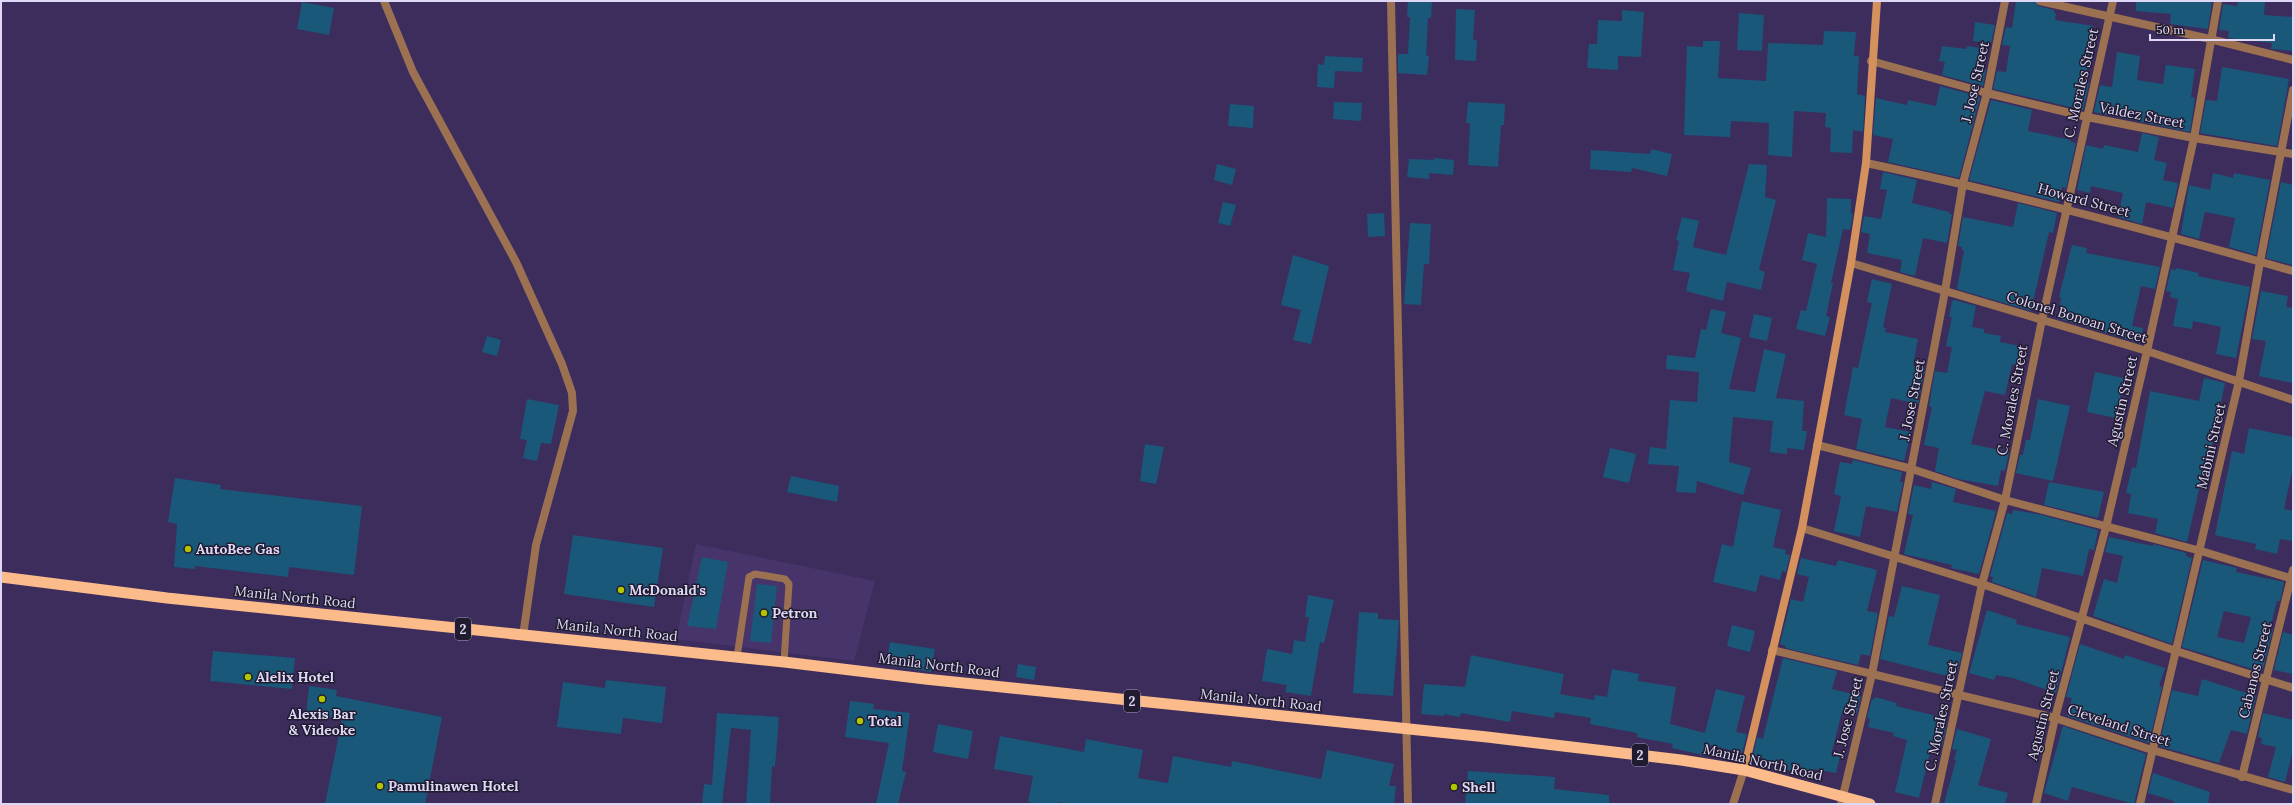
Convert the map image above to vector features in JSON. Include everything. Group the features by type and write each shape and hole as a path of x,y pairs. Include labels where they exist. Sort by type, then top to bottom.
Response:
{"highway":[{"name":"Manila North Road","path":"1,578 174,599 784,662 925,679 1406,729 1681,760 1744,770 1842,800 1870,804"}],"main road":[{"path":"1744,770 1802,528 1851,263 1866,163 1871,61 1877,1"}],"street":[{"path":"384,1 413,72 516,262 562,364 572,393 573,411 536,545 523,636"},
{"path":"1391,1 1408,804"},
{"name":"J. Jose Street","path":"1842,800 1872,674 1912,470 1963,183 1987,93 2005,1"},
{"path":"2040,1 2210,39 2293,60"},
{"name":"C. Morales Street","path":"1935,804 1982,584 2005,500 2066,209 2113,1"},
{"name":"Agustin Street","path":"2036,804 2055,718 2106,527 2147,351 2194,138 2210,39 2218,1"},
{"name":"Valdez Street","path":"1871,61 1987,93 2087,117 2194,138 2293,154"},
{"name":"Mabini Street","path":"2140,804 2201,551 2239,381 2293,90"},
{"name":"Howard Street","path":"1866,163 1963,183 2066,209 2293,271"},
{"name":"Colonel Bonoan Street","path":"1851,263 2147,351 2293,400"},
{"path":"1817,445 1912,470 2005,500 2201,551 2292,579"},
{"path":"1802,528 1982,584 2176,651 2293,688"},
{"name":"Cabanos Street","path":"2242,777 2293,570"},
{"name":"Cleveland Street","path":"1772,650 2055,718 2152,750 2242,777 2293,790"},
{"path":"1733,804 1744,770"}],"lane":[{"path":"737,657 749,577 755,574 785,579 789,584 784,662"}],"shaded area":[{"path":"696,544 875,581 854,661 676,639"}],"building":[{"path":"1408,1 1432,1 1431,18 1428,18 1426,55 1429,56 1427,75 1398,73 1398,54 1408,54 1410,17 1407,17"},
{"path":"2016,1 2035,1 2038,6 2054,10 2054,13 2056,13 2055,20 2094,26 2085,83 2089,83 2083,110 1993,89 1997,71 2006,72 2010,46 2002,45 2006,27 2012,28"},
{"path":"2136,1 2212,1 2208,29 2170,24 2171,14 2136,11"},
{"path":"2238,1 2265,1 2264,15 2293,17 2293,51 2271,49 2272,43 2228,38 2229,31 2219,30 2223,4 2237,6"},
{"path":"302,2 334,8 329,35 297,29"},
{"path":"1456,9 1475,10 1473,40 1477,40 1476,61 1455,60"},
{"path":"1622,10 1644,12 1641,57 1618,56 1618,70 1587,68 1589,44 1597,44 1598,20 1622,21"},
{"path":"1739,13 1764,15 1762,51 1737,50"},
{"path":"1975,22 1995,25 1991,43 1973,41"},
{"path":"1824,31 1856,32 1854,56 1859,56 1857,94 1865,96 1863,132 1853,130 1852,153 1830,152 1831,128 1825,127 1826,113 1794,111 1792,157 1768,155 1769,123 1731,121 1730,137 1684,135 1687,46 1703,47 1703,41 1720,41 1718,78 1766,81 1768,43 1823,45"},
{"path":"1942,46 1966,49 1967,46 1980,48 1977,68 1986,69 1983,86 1942,75 1945,62 1939,61"},
{"path":"2117,52 2140,56 2137,80 2163,84 2166,65 2195,69 2191,97 2195,98 2190,132 2094,112 2100,85 2112,87"},
{"path":"1325,56 1363,58 1362,72 1335,71 1334,88 1317,87 1318,64 1324,65"},
{"path":"2222,67 2289,79 2277,146 2200,133 2206,100 2217,101"},
{"path":"1940,86 1980,97 1959,178 1888,162 1893,139 1873,135 1876,98 1907,105 1908,100 1936,106"},
{"path":"1991,100 2032,110 2028,131 2071,140 2070,142 2076,143 2066,188 2062,187 2059,202 1969,180"},
{"path":"1334,102 1362,103 1361,121 1333,119"},
{"path":"1468,102 1505,104 1504,125 1501,125 1498,167 1468,165 1470,123 1466,123"},
{"path":"1230,104 1254,106 1253,128 1228,126"},
{"path":"2142,133 2159,137 2154,160 2167,163 2163,180 2178,183 2173,208 2146,202 2142,224 2118,217 2123,193 2091,186 2090,193 2077,190 2086,145 2103,149 2104,145 2138,152"},
{"path":"1651,149 1672,154 1667,176 1632,168 1631,172 1590,169 1591,150 1650,154"},
{"path":"1434,158 1454,160 1453,175 1429,173 1429,179 1407,177 1409,159 1434,160"},
{"path":"1217,164 1236,169 1232,185 1214,180"},
{"path":"1749,164 1767,165 1765,197 1776,200 1759,270 1765,272 1761,290 1727,282 1723,301 1686,291 1690,273 1673,270 1679,241 1676,240 1682,217 1699,221 1693,247 1726,255"},
{"path":"1883,172 1917,180 1912,203 1952,214 1947,243 1923,238 1915,276 1900,272 1902,260 1867,253 1870,234 1861,232 1864,216 1881,219 1887,190 1880,189"},
{"path":"2213,173 2233,178 2234,173 2270,180 2256,255 2229,247 2235,218 2205,212 2199,239 2181,234 2189,185 2210,190"},
{"path":"2281,182 2293,185 2293,265 2266,258"},
{"path":"1827,198 1851,199 1851,213 1853,214 1850,230 1843,229 1831,283 1833,283 1826,316 1830,317 1825,336 1796,329 1801,310 1806,311 1817,264 1802,260 1808,233 1826,237"},
{"path":"1223,202 1236,205 1230,226 1218,223"},
{"path":"2018,203 2057,213 2053,233 2049,232 2031,311 1957,289 1964,251 1962,250 1962,247 1958,246 1963,217 2013,227"},
{"path":"1384,213 1385,236 1368,237 1367,214"},
{"path":"1410,223 1431,224 1429,264 1424,264 1421,305 1404,304"},
{"path":"2072,245 2087,248 2086,253 2160,267 2155,289 2141,286 2132,326 2143,328 2140,343 2057,318 2061,298 2059,297"},
{"path":"1293,255 1329,266 1311,344 1293,340 1301,310 1281,305"},
{"path":"2176,268 2199,273 2198,276 2250,287 2236,358 2216,354 2221,327 2193,321 2192,329 2173,326 2178,299 2170,297 2171,292 2166,291 2171,269 2176,270"},
{"path":"1872,279 1892,284 1883,327 1886,328 1885,332 1918,339 1913,366 1925,368 1918,404 1891,398 1885,427 1911,432 1904,461 1856,449 1862,419 1844,415 1853,367 1858,368 1872,303 1867,302"},
{"path":"2261,291 2288,296 2286,307 2293,308 2293,383 2259,376 2266,341 2252,339"},
{"path":"1954,300 1976,306 1972,327 1984,329 1984,333 2001,336 2000,342 2020,346 2017,365 2012,364 2005,395 1985,391 1971,444 2009,452 2005,471 2001,470 1998,486 1958,479 1935,471 1939,448 1924,445 1932,407 1929,406 1935,371 1947,373 1952,347 1946,346 1952,317 1949,317 1952,301"},
{"path":"1711,309 1726,312 1721,333 1741,338 1729,389 1755,392 1764,349 1786,354 1776,398 1804,401 1802,431 1807,431 1804,450 1787,448 1787,454 1770,452 1773,421 1733,417 1729,462 1751,468 1743,495 1697,481 1696,493 1676,492 1679,466 1648,464 1650,447 1666,449 1670,400 1697,402 1699,372 1666,369 1667,355 1695,358 1701,329 1706,330"},
{"path":"1754,314 1772,318 1767,341 1749,337"},
{"path":"487,336 501,340 497,356 482,352"},
{"path":"2095,372 2124,378 2116,418 2087,412"},
{"path":"2204,378 2225,383 2210,455 2207,454 2187,542 2155,533 2158,519 2128,513 2131,494 2126,493 2132,467 2136,468 2150,391 2199,401"},
{"path":"527,399 559,405 551,444 541,443 537,461 523,458 527,440 520,439"},
{"path":"2038,399 2070,406 2053,481 2016,473 2020,455 2023,455 2026,440 2030,440"},
{"path":"2249,428 2293,437 2293,467 2284,509 2293,511 2293,541 2280,539 2277,554 2255,549 2256,544 2215,535 2232,451 2244,454"},
{"path":"1145,444 1164,447 1156,484 1140,481"},
{"path":"1610,448 1636,454 1629,483 1603,477"},
{"path":"1853,460 1902,472 1900,482 1903,482 1897,512 1866,506 1860,537 1834,531 1841,496 1834,494 1840,462 1852,464"},
{"path":"791,476 839,486 837,502 787,492"},
{"path":"175,478 221,485 220,489 362,506 354,575 289,567 288,577 195,566 195,569 174,567 177,524 168,522"},
{"path":"1932,482 1956,489 1953,502 1996,511 1979,574 1951,568 1952,565 1904,554 1913,515 1908,514 1914,485 1931,489"},
{"path":"2049,482 2104,492 2098,518 2044,505"},
{"path":"1742,501 1781,510 1773,547 1786,550 1785,554 1790,555 1786,572 1782,571 1780,580 1760,575 1756,592 1713,582 1722,544 1733,547"},
{"path":"2013,510 2042,515 2098,530 2094,550 2089,549 2083,576 2042,568 2036,597 1992,582 1993,577 1990,576 2007,513 2012,514"},
{"path":"573,535 663,548 654,607 564,594"},
{"path":"2109,537 2153,546 2153,544 2186,553 2186,556 2192,558 2172,644 2093,616 2104,579 2117,583 2123,556 2105,552"},
{"path":"702,557 728,562 716,629 687,626"},
{"path":"1801,558 1836,566 1838,560 1877,570 1867,611 1878,613 1870,656 1861,654 1858,665 1785,648 1786,646 1780,644 1791,599 1803,602 1809,577 1797,574"},
{"path":"2203,560 2237,568 2236,572 2284,582 2280,601 2277,601 2270,629 2273,630 2262,672 2182,647","holes":["2224,611 2251,617 2244,643 2217,637"]},
{"name":"Petron","path":"757,584 777,586 771,643 750,641"},
{"path":"1902,586 1940,595 1928,645 1962,653 1958,670 1953,668 1951,677 1880,659 1889,616 1894,617"},
{"path":"1308,595 1334,600 1324,643 1320,642 1311,696 1285,692 1287,685 1262,681 1267,649 1292,654 1294,640 1305,642 1309,617 1305,617"},
{"path":"1987,610 2017,620 2016,624 2070,637 2056,693 2013,678 1996,675 1994,680 1969,673"},
{"path":"1359,612 1378,613 1378,619 1399,620 1393,696 1353,693"},
{"path":"1732,625 1755,631 1750,652 1727,646"},
{"path":"2283,632 2293,635 2293,674 2274,670"},
{"path":"890,642 935,649 931,672 886,665"},
{"path":"2080,644 2124,659 2125,655 2165,668 2159,686 2162,687 2149,743 2067,716 2072,698 2066,697"},
{"path":"213,651 295,658 292,689 210,681"},
{"path":"1471,655 1564,674 1560,694 1594,700 1595,695 1607,697 1612,669 1639,674 1638,681 1676,687 1670,724 1705,733 1716,689 1745,696 1736,732 1747,734 1742,753 1710,745 1707,756 1672,748 1673,744 1637,737 1637,733 1590,724 1591,718 1555,712 1554,718 1512,711 1510,722 1461,713 1460,717 1444,714 1444,716 1421,714 1424,684 1465,687"},
{"path":"1783,658 1837,671 1832,689 1861,696 1856,715 1842,712 1831,755 1840,757 1836,773 1814,769 1813,772 1796,767 1795,772 1782,768 1783,765 1753,756 1757,737 1763,739"},
{"path":"1018,664 1036,667 1034,680 1016,677"},
{"path":"2202,679 2256,696 2247,734 2231,730 2219,763 2159,746 2172,690 2198,696"},
{"path":"606,680 666,687 662,723 623,718 621,734 557,727 563,682 605,688"},
{"path":"309,686 337,690 336,696 442,717 425,804 325,804 342,719 306,715"},
{"path":"1875,697 1897,703 1896,706 1945,718 1944,725 1946,726 1942,747 1932,744 1919,798 1895,792 1907,740 1893,736 1894,733 1868,727 1870,719 1867,718 1872,699 1874,700"},
{"path":"850,701 874,704 873,709 910,713 902,771 906,772 898,804 876,804 889,743 845,737"},
{"path":"717,713 779,717 775,767 772,766 770,804 746,804 751,730 731,728 722,804 702,804 704,784 712,785"},
{"path":"2263,713 2293,720 2293,750 2285,782 2268,777 2276,747 2261,744 2262,738 2258,737"},
{"path":"938,724 973,731 968,759 933,752"},
{"path":"2063,726 2146,754 2134,804 2072,787 2068,801 2044,793"},
{"path":"1957,729 1991,739 1978,785 2008,793 2005,804 1944,804 1956,760 1954,760 1957,750 1952,749"},
{"path":"1000,736 1084,752 1086,739 1143,750 1138,778 1168,783 1173,756 1231,767 1232,761 1321,779 1327,750 1394,764 1389,786 1396,786 1394,804 1069,804 1057,802 1057,804 1039,804 1028,802 1033,776 994,769"},
{"path":"1468,771 1555,777 1554,789 1609,795 1609,804 1465,804"},
{"path":"2153,773 2210,792 2208,804 2173,804 2174,801 2148,793"}],"place":[{"name":"AutoBee Gas","path":"188,549"},
{"name":"McDonald's","path":"621,590"},
{"name":"Petron","path":"764,613"},
{"name":"Alelix Hotel","path":"248,677"},
{"name":"Alexis Bar & Videoke","path":"322,699"},
{"name":"Total","path":"860,721"},
{"name":"Pamulinawen Hotel","path":"380,786"},
{"name":"Shell","path":"1454,787"}]}
